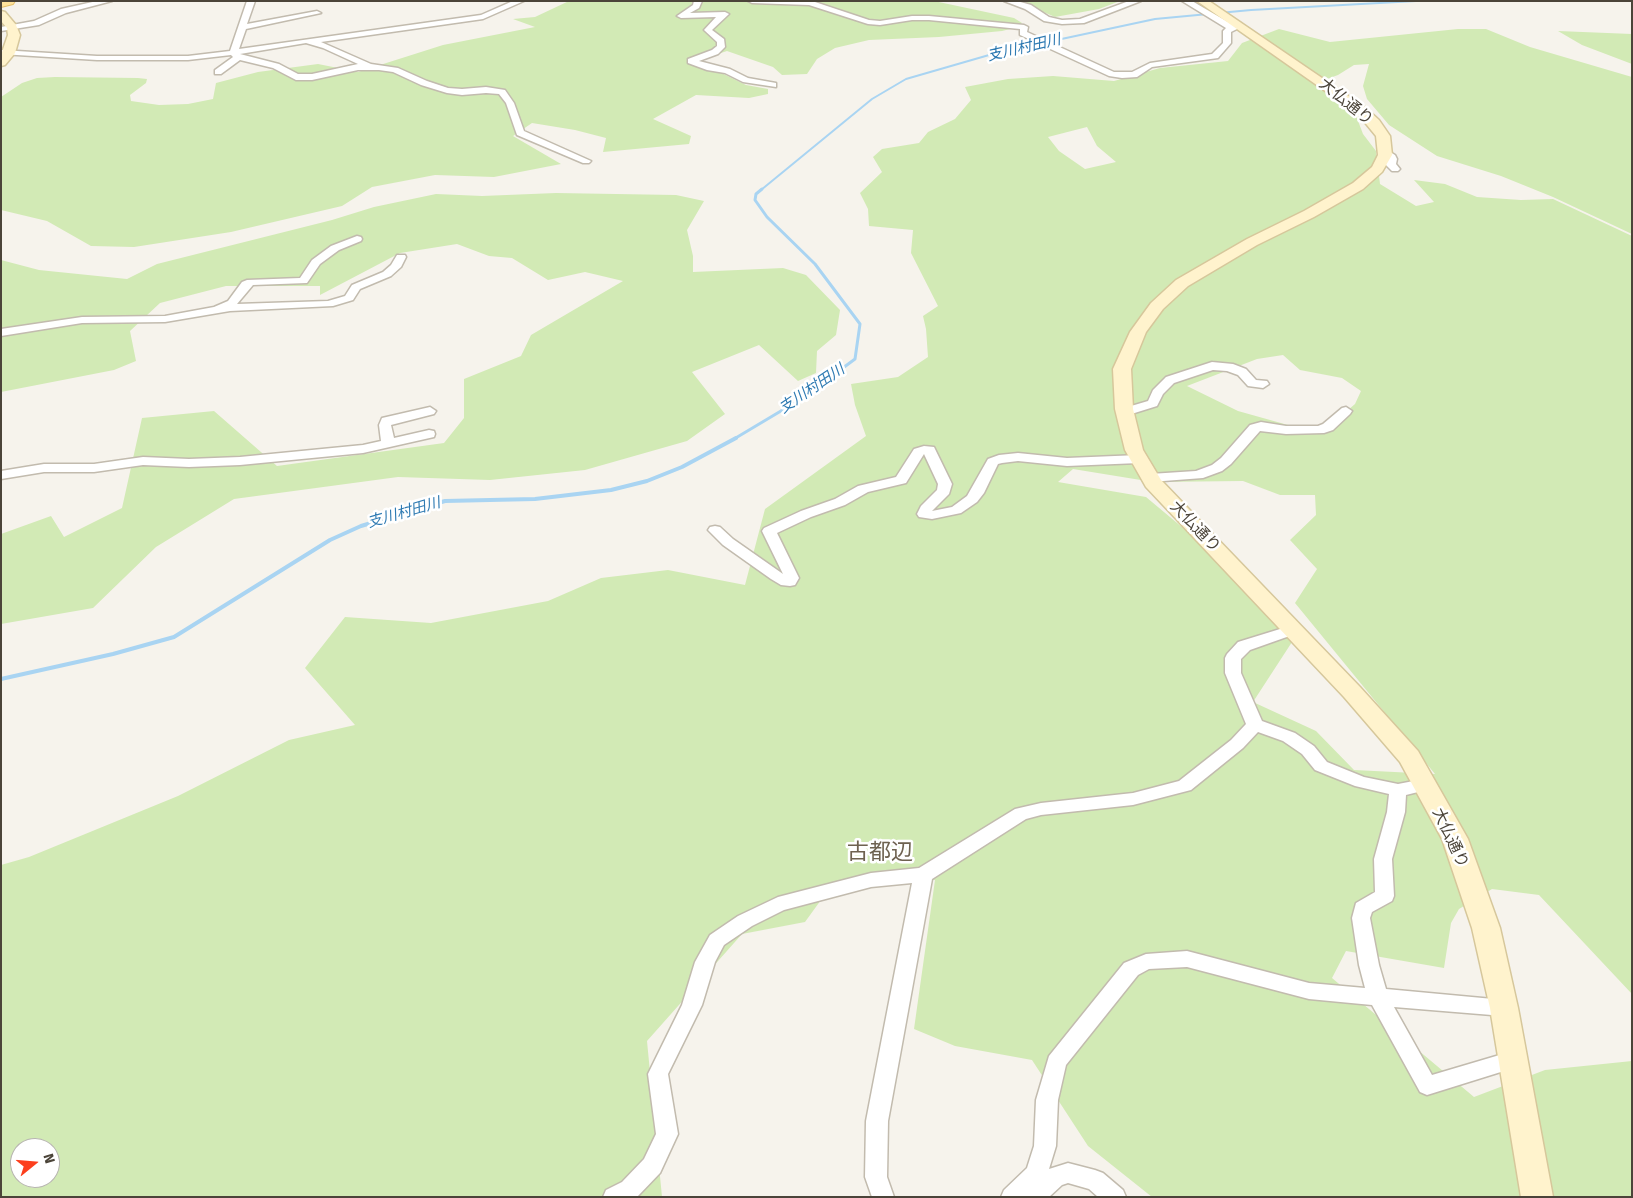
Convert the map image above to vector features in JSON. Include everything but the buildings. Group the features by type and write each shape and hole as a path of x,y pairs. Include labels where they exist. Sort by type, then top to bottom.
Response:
{"main road":[{"path":"1,3 9,1"}],"street":[{"path":"7,28 36,23 64,11 108,1"},
{"path":"218,72 236,55 251,1"},
{"path":"5,52 97,58 188,58 236,55 296,42 312,42 483,16 520,1"},
{"path":"698,1 696,6 681,16 725,14 715,21 708,30 721,41 721,47 715,52 691,61 710,68 727,71 746,80 773,85"},
{"path":"752,1 810,3 868,22 880,23 912,18 929,18 1024,27 1023,32"},
{"path":"1008,1 1028,7 1047,19 1062,22"},
{"path":"1042,27 1062,22 1081,21 1137,1"},
{"path":"1186,1 1202,6"},
{"name":"大仏通り","path":"1202,6 1362,111 1383,136 1390,160 1358,186 1309,214 1252,242 1182,283 1157,306 1138,332 1122,369 1125,412 1134,450 1150,478 1352,692 1409,757 1454,839 1486,928 1504,1008 1537,1197"},
{"path":"243,27 317,13"},
{"path":"1,14 7,28 14,35 1,63"},
{"path":"1023,32 1112,74 1134,75 1150,65 1215,56 1227,43 1224,19"},
{"path":"1023,32 1033,30"},
{"path":"312,42 371,67"},
{"path":"236,55 276,66 296,77 312,77 358,67 371,67 395,70 424,83 447,90 502,92 510,103 520,133 586,161"},
{"path":"213,311 232,303 246,284 251,282 303,281 316,262 335,248 357,239"},
{"path":"1,333 82,320 165,320 230,308 329,304 349,298 356,287 387,274 396,267 401,257"},
{"path":"1125,412 1153,403 1157,393 1170,380 1212,366 1229,367 1242,372 1252,383 1264,384"},
{"path":"388,444 387,421 430,411"},
{"path":"1150,478 1198,475 1217,468 1226,462 1255,428 1260,426 1295,430 1320,430 1346,411"},
{"path":"1,474 44,468 94,468 143,461 189,463 240,461 363,449 429,434"},
{"path":"715,530 746,555 786,582 790,582 792,578 770,531 806,514 840,502 863,489 901,480 906,475 919,452 924,450 928,450 944,484 944,491 926,509 924,514 932,516 956,510 972,499 993,462 999,459 1018,458 1067,462 1140,459"},
{"path":"1293,630 1244,646 1233,658 1234,673 1255,725 1289,737 1308,750 1321,766 1361,782 1398,790 1424,785"},
{"path":"614,1197 630,1188 652,1166 666,1134 658,1074 692,1005 705,962 717,940 744,921 786,902 871,880 923,875 1021,814 1041,809 1133,799 1185,786 1237,744 1255,725"},
{"path":"1398,790 1396,812 1383,859 1385,896 1363,908 1361,918 1369,965 1378,997 1427,1086 1513,1060"},
{"path":"883,1197 876,1177 877,1121 923,875"},
{"path":"1012,1197 1036,1174 1045,1146 1048,1100 1056,1062 1132,969 1146,962 1186,959 1308,991 1504,1008"},
{"path":"1033,1197 1056,1176 1068,1173 1095,1180 1115,1197"}],"green space":[{"path":"569,1 934,1 1014,18 1022,23 1014,28 1002,31 939,37 869,40 835,48 817,59 807,74 782,75 773,67 727,51 697,61 746,85 768,89 768,94 749,98 696,95 653,119 691,136 689,144 603,152 606,138 575,130 532,123 513,136 561,164 494,177 435,175 372,187 342,206 231,232 134,247 91,246 47,221 1,210 1,97 22,83 37,78 55,77 147,79 146,83 130,95 131,101 159,105 188,104 213,99 216,83 258,72 318,64 358,72 443,45 535,27 513,19 535,17"},
{"path":"1018,1 1120,1 1099,9 1055,17"},
{"path":"1279,29 1330,42 1458,29 1486,29 1530,47 1632,77 1632,234 1553,197 1501,176 1437,156 1389,125 1367,99 1363,86 1369,64 1354,65 1338,75 1327,79 1355,113 1363,134 1376,151 1380,184 1416,206 1434,202 1414,180 1445,184 1477,197 1521,200 1553,199 1632,236 1632,994 1539,895 1492,889 1459,909 1451,923 1444,968 1346,951 1332,978 1474,1097 1545,1070 1632,1061 1632,1197 1152,1197 1088,1146 1032,1060 955,1046 914,1029 935,880 834,882 805,922 742,934 647,1041 662,1197 1,1197 1,865 29,857 178,796 289,740 355,725 305,668 345,617 431,623 548,601 601,578 668,570 745,585 765,509 866,436 855,405 851,384 898,377 928,357 923,316 938,306 911,253 913,230 869,226 868,209 860,193 882,172 873,157 882,149 919,143 928,132 955,119 971,100 965,87 1008,79 1053,76 1114,81 1160,68 1228,61 1242,43","holes":["1087,127 1097,146 1116,162 1085,169 1059,151 1048,137","1283,355 1300,370 1342,378 1361,391 1355,404 1320,434 1238,411 1187,386 1257,359","1073,469 1153,482 1243,481 1280,495 1315,495 1316,515 1290,540 1317,569 1295,603 1435,774 1354,770 1316,731 1253,702 1292,642 1244,591 1213,553 1146,497 1058,482"]},
{"path":"1558,31 1632,34 1632,64 1582,45"},
{"path":"556,193 676,195 704,201 687,230 693,256 693,272 783,268 806,275 840,310 836,335 817,351 816,373 798,381 759,345 692,372 725,414 687,441 585,470 490,480 398,477 234,499 156,547 93,608 1,624 1,534 51,516 64,537 122,508 142,418 214,411 277,466 444,443 464,418 464,379 521,356 531,335 623,281 585,272 548,280 512,258 489,256 457,244 400,253 320,295 320,286 226,286 160,303 130,331 136,361 114,370 1,392 1,260 39,270 127,279 157,264 332,220 374,207 436,194 482,196"}],"waterway":[{"name":"支川村田川","path":"761,190 872,99 906,79 996,53 1155,19 1251,10 1416,1"},
{"name":"支川村田川","path":"734,439 801,399 855,359 860,324 815,264 767,217 755,200 756,194 762,189"},
{"name":"支川村田川","path":"1,679 113,654 174,637 330,540 361,526 445,501 535,499 611,490 647,481 682,467 736,438"}],"district":[{"name":"古都辺","path":"880,853"}]}
